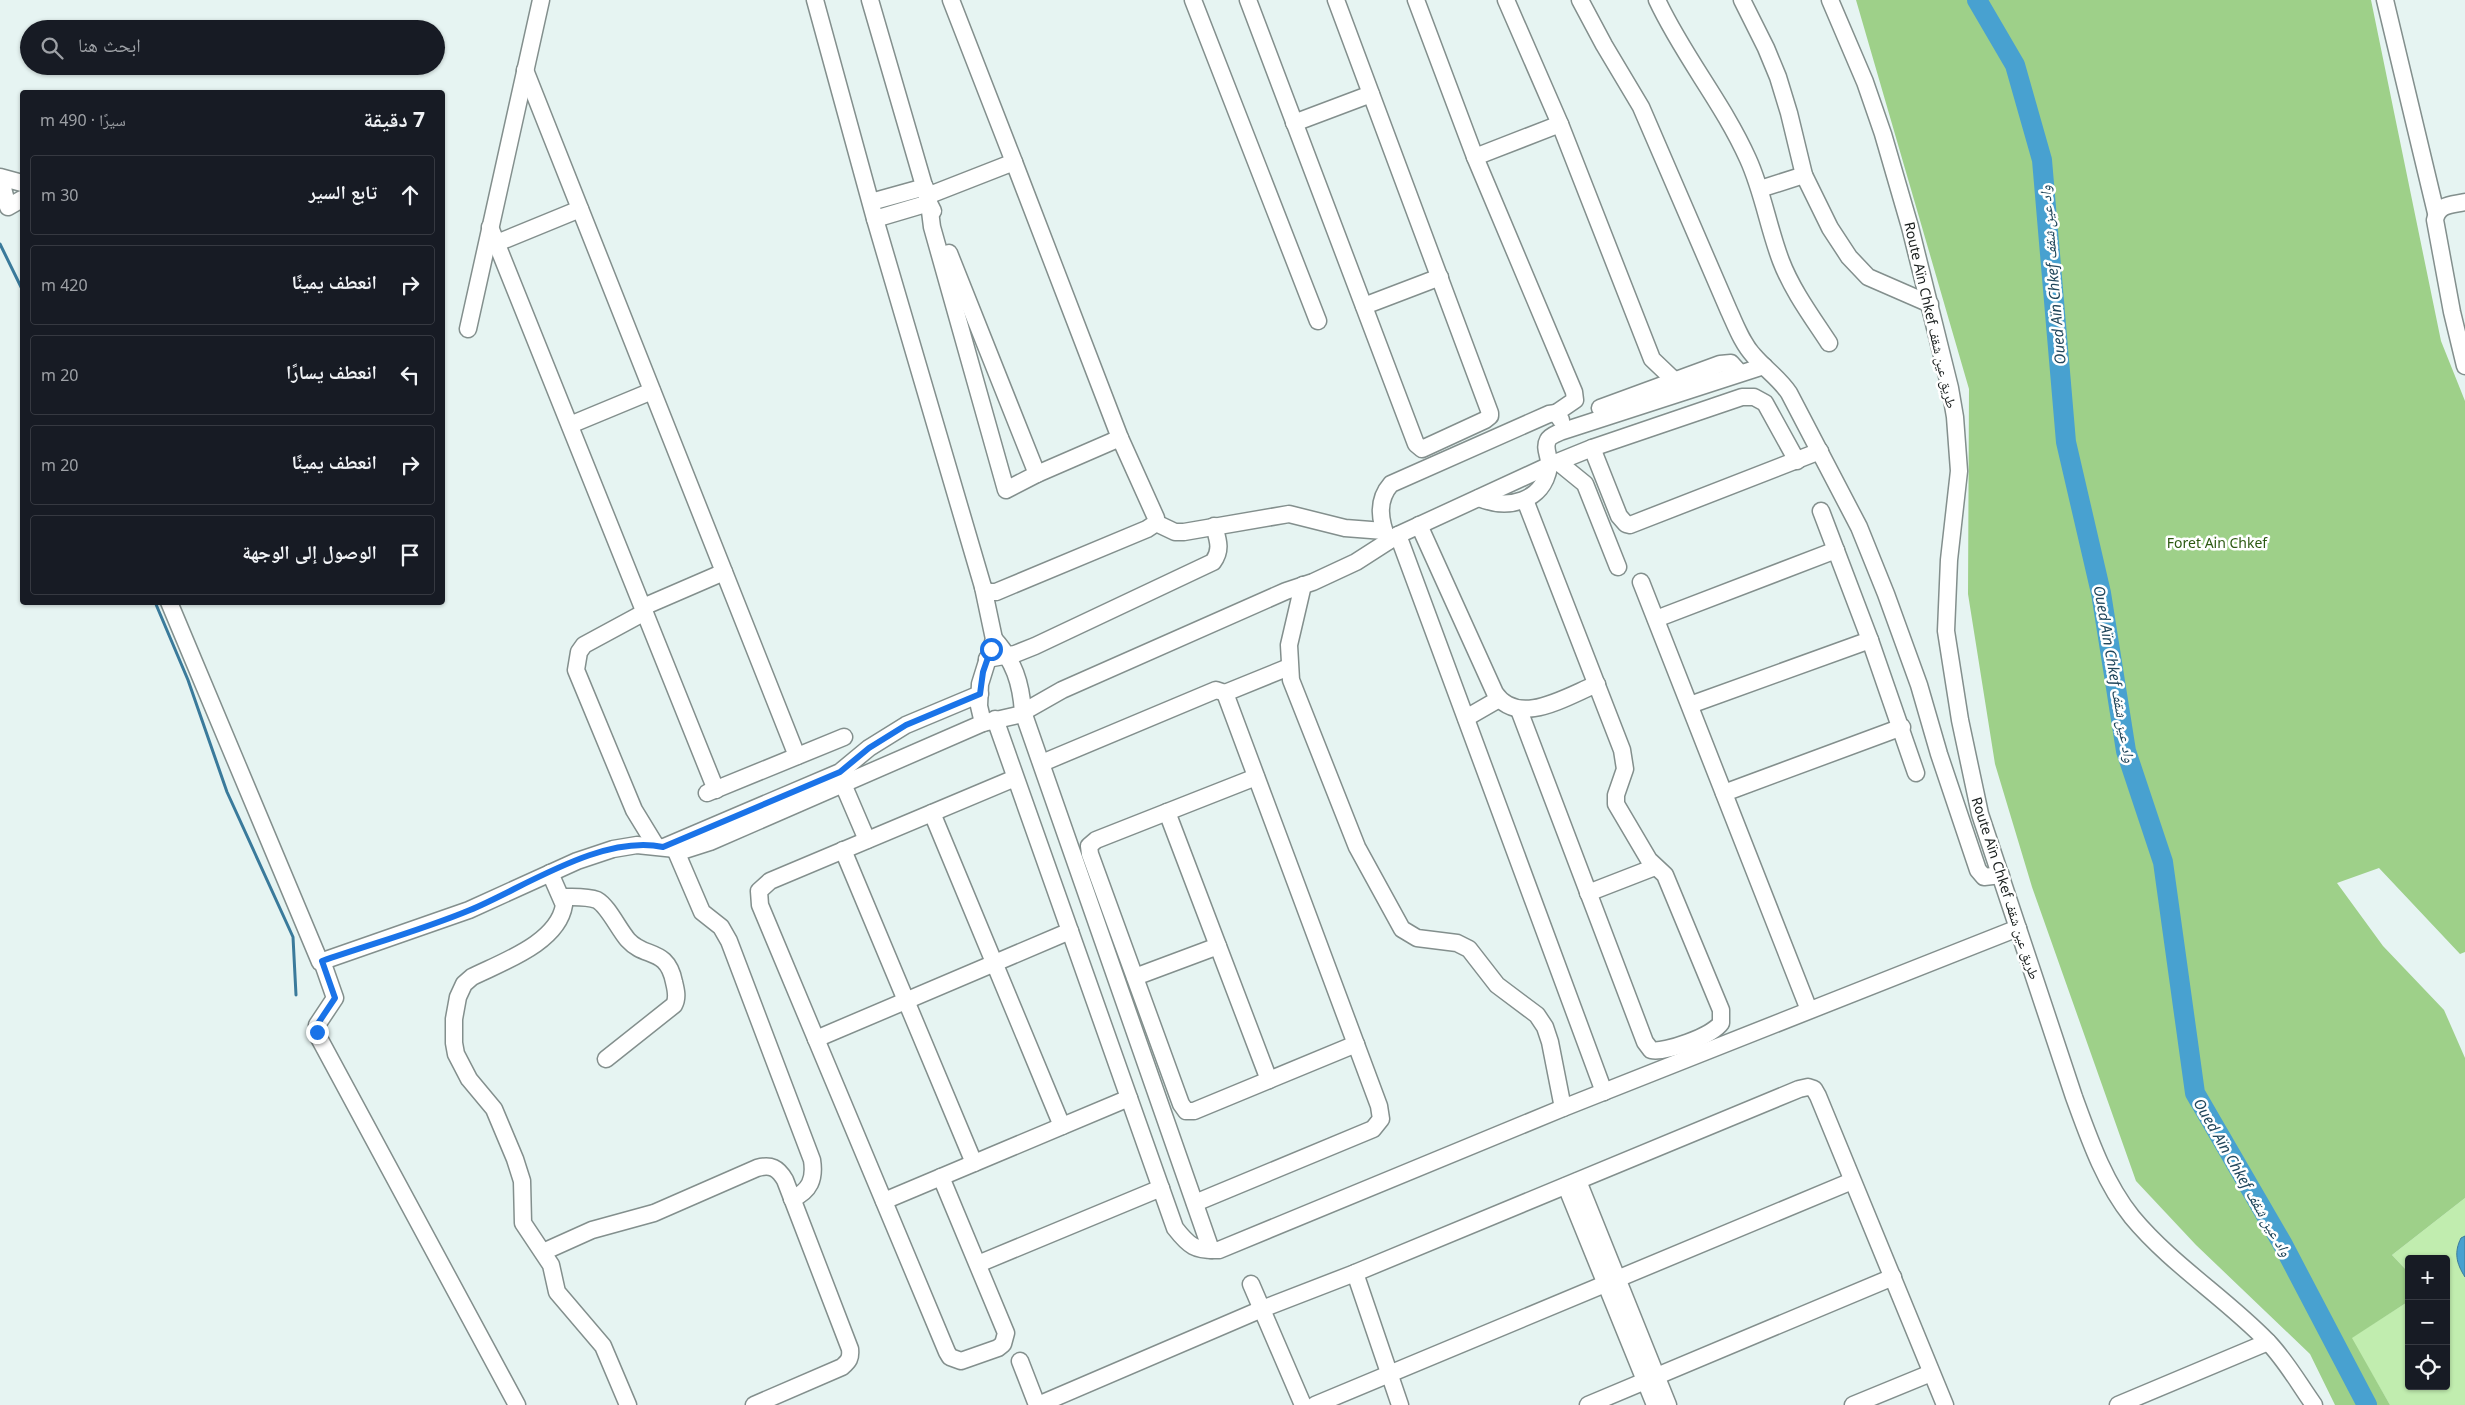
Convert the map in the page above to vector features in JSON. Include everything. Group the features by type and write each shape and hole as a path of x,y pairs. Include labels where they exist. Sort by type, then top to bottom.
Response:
{"street":[{"path":"468,329 541,0"},
{"path":"815,0 875,219 983,587 994,639 1008,656 1020,682 1024,712 1212,1250"},
{"path":"870,0 927,195 1037,474"},
{"path":"951,0 1120,438 1156,518 1156,523"},
{"path":"1192,0 1318,321"},
{"path":"1248,0 1417,447 1425,448 1485,420 1490,416 1490,413 1336,0"},
{"path":"1416,0 1475,158 1574,392 1575,400 1549,438 1546,447 1554,463 1586,484 1618,567"},
{"path":"1506,0 1560,124 1652,360 1674,380"},
{"path":"1580,0 1604,46 1641,107 1744,342 1789,393 1858,527 1899,628 1978,870 1984,878 2001,875"},
{"path":"1657,0 1687,56 1731,126 1760,188 1781,262 1829,343"},
{"path":"1742,0 1762,39 1778,77 1804,175 1830,228 1849,257 1868,277 1930,304"},
{"name":"Route Aïn Chkef طريق عين شقف","path":"1830,0 1874,107 1910,227 1950,388 1958,452 1958,479 1946,607 1948,654 1980,814 2077,1106 2090,1141 2111,1186 2131,1216 2161,1248 2230,1306 2268,1342 2314,1405"},
{"path":"2385,0 2436,213 2435,220 2450,303 2465,366"},
{"path":"525,70 797,756"},
{"path":"1294,123 1371,94"},
{"path":"1475,158 1560,124"},
{"path":"875,219 927,195 1014,162"},
{"path":"1760,188 1804,175"},
{"path":"20,182 0,177 8,207 20,199"},
{"path":"871,202 927,195"},
{"path":"927,195 932,227 1006,490 1037,474 1120,438"},
{"path":"2436,213 2442,207 2465,202"},
{"path":"497,243 580,209"},
{"path":"490,227 644,610 711,792 844,737"},
{"path":"1364,306 1440,277"},
{"path":"1648,390 1652,360"},
{"path":"1561,422 1726,362 1730,362 1740,374"},
{"path":"1604,1092 1466,718 1390,536 1381,512 1381,498 1391,484 1549,414 1561,422 1764,366"},
{"path":"570,425 652,391"},
{"path":"322,961 470,910 577,861 612,849 637,845 685,850 710,842 989,721 1024,712 1062,690 1286,590 1303,585 1356,562 1390,536 1592,448 1749,396 1765,403 1797,461"},
{"path":"1457,433 1465,450"},
{"path":"1592,448 1619,516 1626,524 1630,525 1820,451"},
{"path":"1479,498 1491,503 1504,505 1525,500 1539,489 1554,463"},
{"path":"1519,710 1645,1042 1651,1050 1658,1052 1686,1042 1718,1027 1722,1018 1665,875 1649,860 1616,804 1616,795 1626,769 1625,760 1525,500"},
{"path":"1821,512 1902,727 1916,773"},
{"path":"1156,523 1175,532 1289,514 1345,528 1390,536"},
{"path":"983,587 987,592 996,592 1147,530 1156,523"},
{"path":"1419,525 1499,700 1511,708 1519,710 1534,709 1597,684"},
{"path":"987,658 1008,656 1036,646 1213,562 1218,555 1219,544 1214,526"},
{"path":"1656,619 1836,550"},
{"path":"724,572 644,610 584,645 579,652 576,670 634,810 665,847 702,912 721,927 729,941 812,1160 814,1176 812,1182 802,1195 792,1200"},
{"path":"1641,582 1809,1010"},
{"path":"1303,585 1289,645 1289,668 1298,702 1357,847 1402,929 1417,938 1457,943 1469,949 1496,985 1537,1015 1545,1026 1550,1042 1563,1108"},
{"path":"170,605 320,962 322,961 335,998 317,1025 319,1038 517,1405"},
{"path":"994,639 980,684 979,706 989,721 1015,778 1175,1228 1185,1240 1203,1251 1219,1250 1563,1108 2018,928"},
{"path":"1690,706 1870,640"},
{"path":"1042,763 1216,690 1225,693 1289,668"},
{"path":"1195,1203 1378,1125 1381,1112 1225,693"},
{"path":"665,847 840,772 869,748 906,725 980,694"},
{"path":"1466,718 1499,700"},
{"path":"1724,793 1902,727"},
{"path":"1256,776 1096,840 1089,846 1090,854 1135,977 1186,1110 1194,1111 1356,1044"},
{"path":"941,1177 1004,1326 1006,1338 998,1348 961,1361 955,1360 947,1352 760,905 759,891 770,881 1015,778"},
{"path":"843,784 867,840"},
{"path":"1167,812 1269,1080"},
{"path":"932,813 1062,1126"},
{"path":"843,850 974,1163"},
{"path":"1588,893 1655,867"},
{"path":"550,873 562,897 563,912 558,922 528,950 472,977 464,984 458,998 454,1019 454,1043 458,1060 469,1079 489,1102 499,1121 522,1181 523,1223 551,1265 557,1292 603,1346 624,1402"},
{"path":"562,897 588,898 598,901 632,944 665,961 673,976 676,992 674,1005 606,1059"},
{"path":"816,1039 1070,931"},
{"path":"1135,977 1218,946"},
{"path":"1686,1042 1693,1058"},
{"path":"1020,1360 1037,1405 1262,1309 1355,1274 1798,1089 1808,1088 1814,1089 1818,1096 1945,1405"},
{"path":"884,1201 1129,1098"},
{"path":"543,1252 592,1230 654,1213 764,1166 771,1166 781,1174 792,1200 850,1349 851,1356 849,1362 842,1367 754,1405"},
{"path":"1315,1405 1852,1181"},
{"path":"1572,1184 1651,1380 1668,1405"},
{"path":"978,1264 1161,1188"},
{"path":"1355,1274 1400,1405"},
{"path":"1588,1405 1651,1380 1892,1276"},
{"path":"1251,1284 1303,1405"},
{"path":"2118,1405 2268,1342"},
{"path":"1853,1405 1932,1373"},
{"path":"1651,1380 1655,1405"}],"green space":[{"name":"Foret Ain Chkef","path":"1856,0 2371,0 2441,341 2465,401 2465,952 2460,954 2379,868 2337,883 2383,946 2444,1010 2465,1058 2465,1198 2392,1255 2405,1269 2405,1304 2352,1338 2390,1405 2335,1405 2310,1354 2196,1245 2136,1181 2032,887 1995,764 1968,594 1969,389"},
{"path":"2465,1198 2465,1405 2390,1405 2351,1338 2405,1304 2405,1390 2450,1390 2450,1255 2405,1255 2405,1269 2392,1255"}],"water":[{"path":"2465,1236 2465,1277 2458,1262 2457,1248 2461,1238"}],"waterway":[{"name":"Oued Aïn Chkef واد عين شقف","path":"1977,0 2015,65 2042,160 2066,442 2101,593 2126,751 2163,862 2195,1093 2282,1243 2367,1405"},
{"path":"0,244 20,285"},
{"path":"156,605 188,680 227,792 293,937 296,995"}],"route":[{"path":"317,1032 317,1025 335,1002 322,961 470,910 577,861 612,849 637,845 663,847 840,772 857,760 869,748 906,725 980,694 980,684 991,649"}]}
